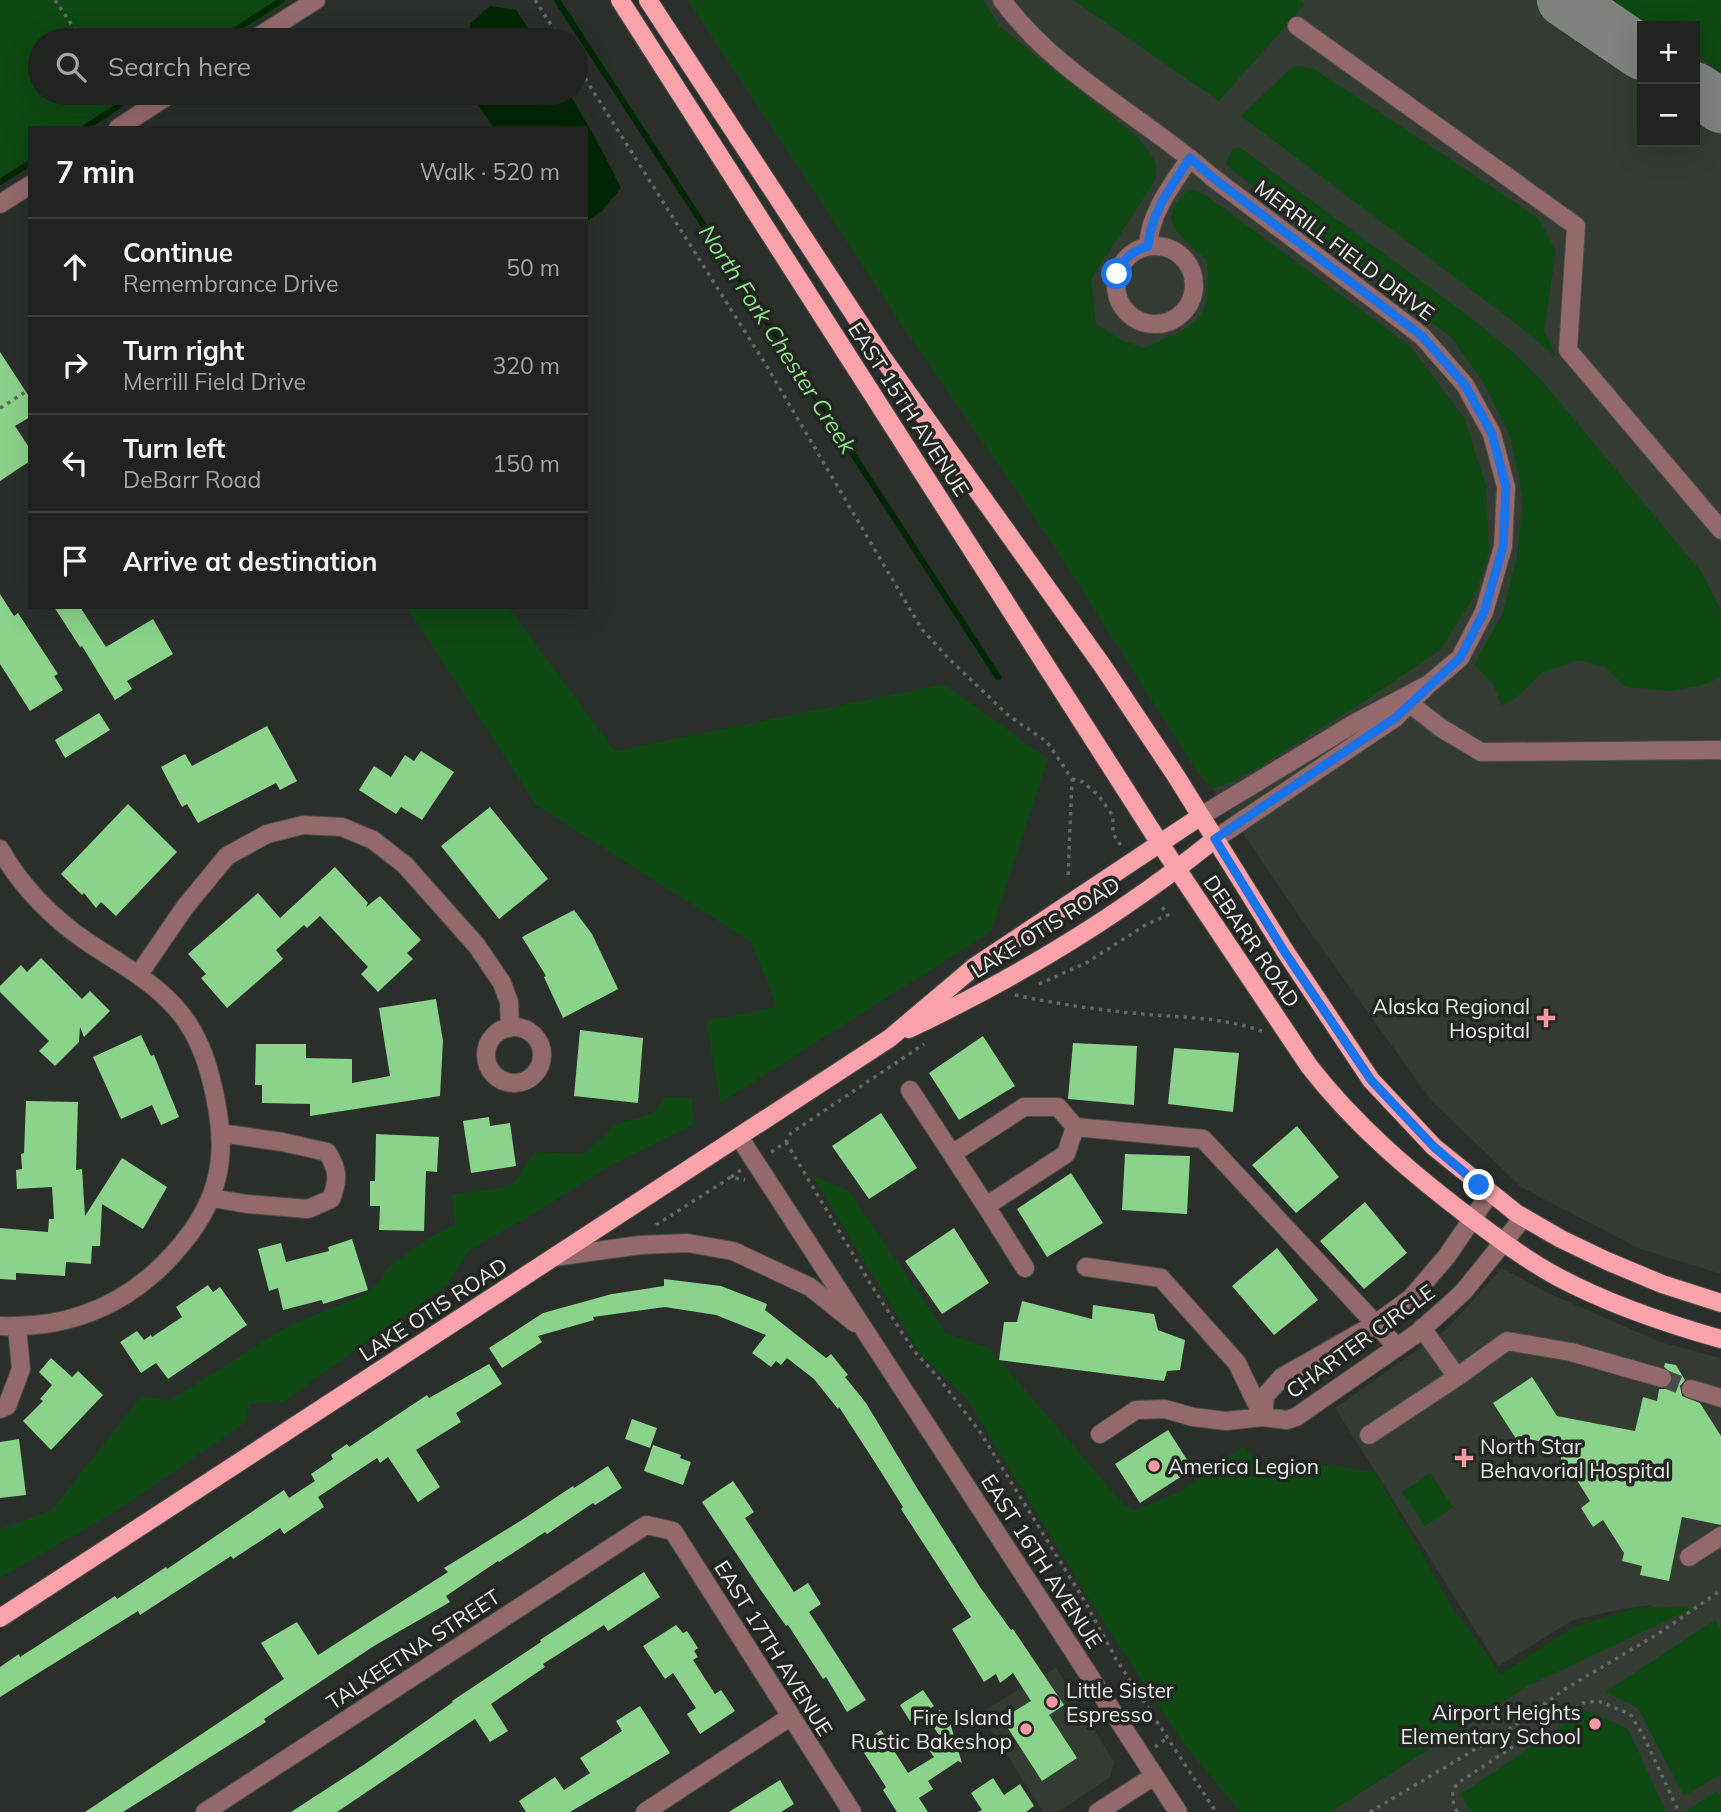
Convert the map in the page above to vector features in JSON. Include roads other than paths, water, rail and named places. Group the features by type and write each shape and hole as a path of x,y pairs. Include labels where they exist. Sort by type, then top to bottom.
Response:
{"main road":[{"name":"EAST 15TH AVENUE","path":"620,0 1159,842"},
{"name":"EAST 15TH AVENUE","path":"648,0 880,354 1095,655 1201,816"},
{"name":"LAKE OTIS ROAD","path":"0,1618 890,1038 974,967 1201,816"},
{"name":"DEBARR ROAD","path":"1201,816 1284,951 1371,1080 1434,1147 1490,1193 1561,1240 1662,1284 1721,1303"},
{"name":"LAKE OTIS ROAD","path":"890,1038 988,990 1041,960 1177,869 1215,839"},
{"name":"DEBARR ROAD","path":"1159,842 1309,1066 1335,1099 1409,1168 1504,1243 1555,1275 1631,1310 1721,1339"}],"street":[{"path":"272,28 316,0"},
{"name":"MERRILL FIELD DRIVE","path":"1002,0 1021,26 1059,62 1190,158 1422,336 1465,385 1492,434 1506,487 1503,547 1484,612 1460,658 1395,718 1215,839"},
{"path":"1297,26 1576,226 1568,350 1721,530"},
{"path":"121,126 153,105"},
{"path":"1148,246 1158,208 1190,158"},
{"path":"0,204 28,186"},
{"path":"1148,246 1166,247 1177,253 1186,262 1194,281 1191,301 1184,312 1159,324 1146,324 1133,318 1124,309 1116,293 1117,274 1122,263 1131,254 1148,246"},
{"name":"MERRILL FIELD DRIVE","path":"1201,816 1355,723 1429,684"},
{"path":"1409,703 1441,728 1481,752 1721,750"},
{"path":"139,974 185,907 227,856 267,834 303,825 342,827 373,840 405,865 477,946 502,984 509,1002 510,1028"},
{"path":"0,849 43,905 84,940 139,974 176,1007 199,1044 212,1077 221,1133 219,1166 212,1198 193,1231 163,1268 130,1294 103,1308 72,1319 8,1327 21,1369 6,1406 0,1409"},
{"path":"909,1090 1025,1268"},
{"path":"952,1154 1024,1107 1058,1107 1074,1127 1203,1139 1397,1347"},
{"path":"986,1206 1066,1154 1074,1127"},
{"path":"212,1198 308,1209 331,1199 337,1184 336,1167 327,1152 221,1133"},
{"name":"EAST 16TH AVENUE","path":"739,1137 1178,1812"},
{"name":"CHARTER CIRCLE","path":"1490,1193 1426,1283 1411,1298 1375,1324 1282,1377 1265,1396 1263,1417 1287,1420 1296,1417 1422,1328 1464,1291 1523,1217"},
{"name":"EAST 16TH AVENUE","path":"554,1257 640,1245 687,1243 733,1251 810,1287 869,1334"},
{"path":"1086,1267 1161,1279 1237,1363 1263,1417 1226,1421 1193,1417 1165,1409 1136,1410 1100,1434"},
{"path":"1422,1328 1457,1377"},
{"path":"1368,1435 1507,1341 1571,1352 1662,1378"},
{"path":"1691,1390 1721,1398"},
{"name":"EAST 17TH AVENUE","path":"646,1525 673,1531 852,1812"},
{"name":"TALKEETNA STREET","path":"205,1812 646,1525"},
{"path":"1689,1557 1721,1536"},
{"path":"645,1812 790,1717"},
{"path":"1098,1812 1154,1776"}],"waterway":[{"name":"North Fork Chester Creek","path":"239,28 282,0"},
{"name":"North Fork Chester Creek","path":"557,0 575,28"},
{"name":"North Fork Chester Creek","path":"588,48 998,677"},
{"name":"North Fork Chester Creek","path":"88,126 120,105"},
{"name":"North Fork Chester Creek","path":"0,182 28,164"}],"tunnel":[{"path":"1662,1378 1691,1389"}],"place":[{"name":"Alaska Regional Hospital","path":"1546,1018"},
{"name":"North Star Behavorial Hospital","path":"1464,1458"},
{"name":"America Legion","path":"1154,1466"},
{"name":"Little Sister Espresso","path":"1052,1702"},
{"name":"Airport Heights Elementary School","path":"1595,1724"},
{"name":"Fire Island Rustic Bakeshop","path":"1026,1729"}]}
